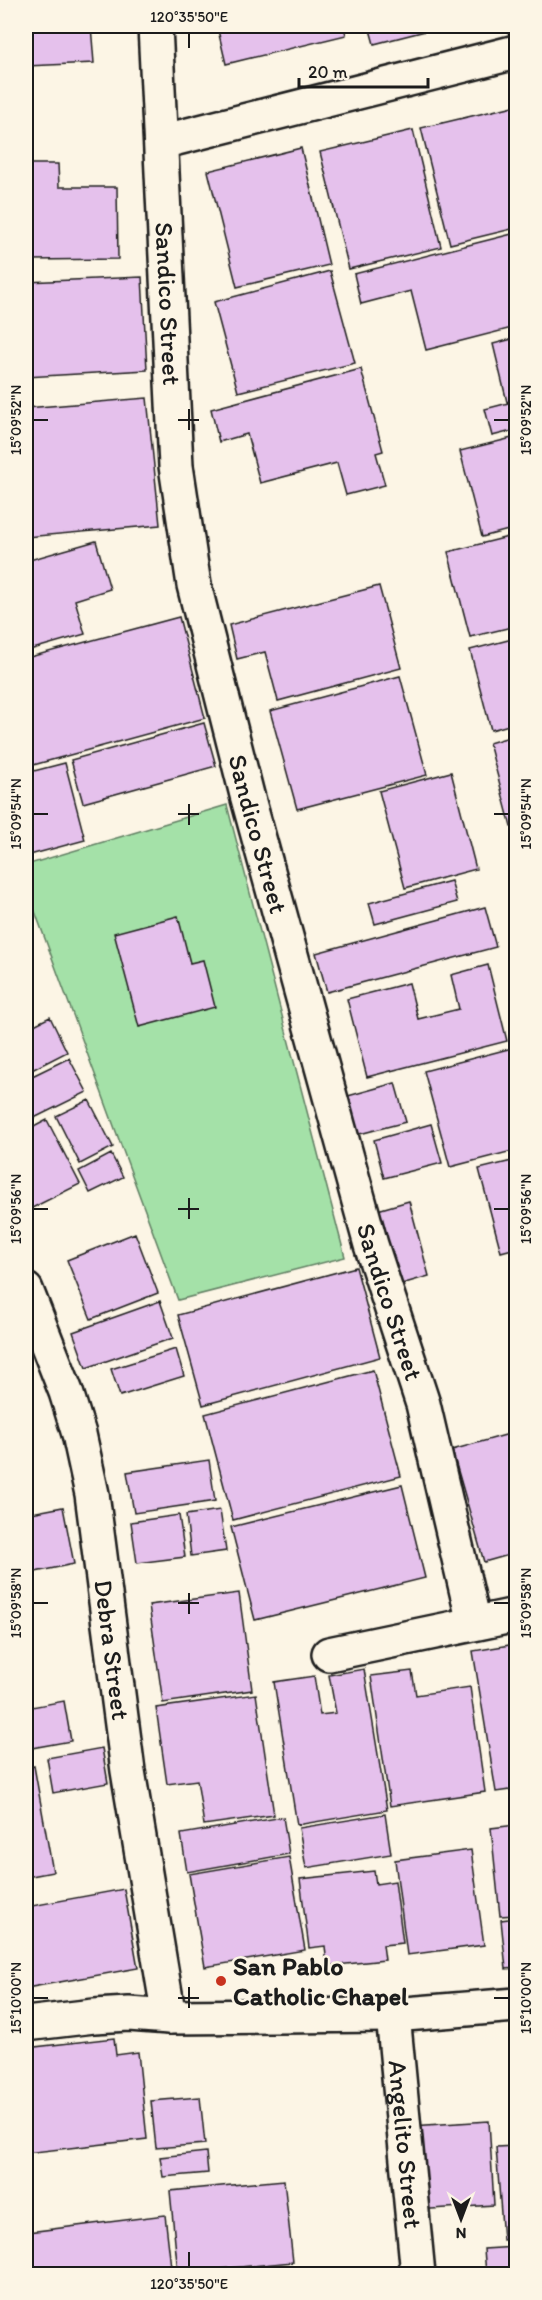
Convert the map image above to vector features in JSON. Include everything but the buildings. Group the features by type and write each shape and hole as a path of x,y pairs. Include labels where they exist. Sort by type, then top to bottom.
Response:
{"street":[{"name":"Sandico Street","path":"155,26 176,466 194,585 247,795 371,1245 423,1404 474,1623"},
{"path":"161,142 516,52"},
{"name":"Debra Street","path":"26,1290 66,1392 79,1434 90,1485 128,1771 169,2017"},
{"path":"329,1654 516,1615"},
{"path":"26,2024 129,2014 169,2017 393,2015 516,2005"},
{"name":"Angelito Street","path":"393,2015 418,2274"}],"green space":[{"path":"227,805 345,1257 178,1300 26,887 26,865"}],"place":[{"name":"San Pablo Catholic Chapel","path":"221,1981"}]}
